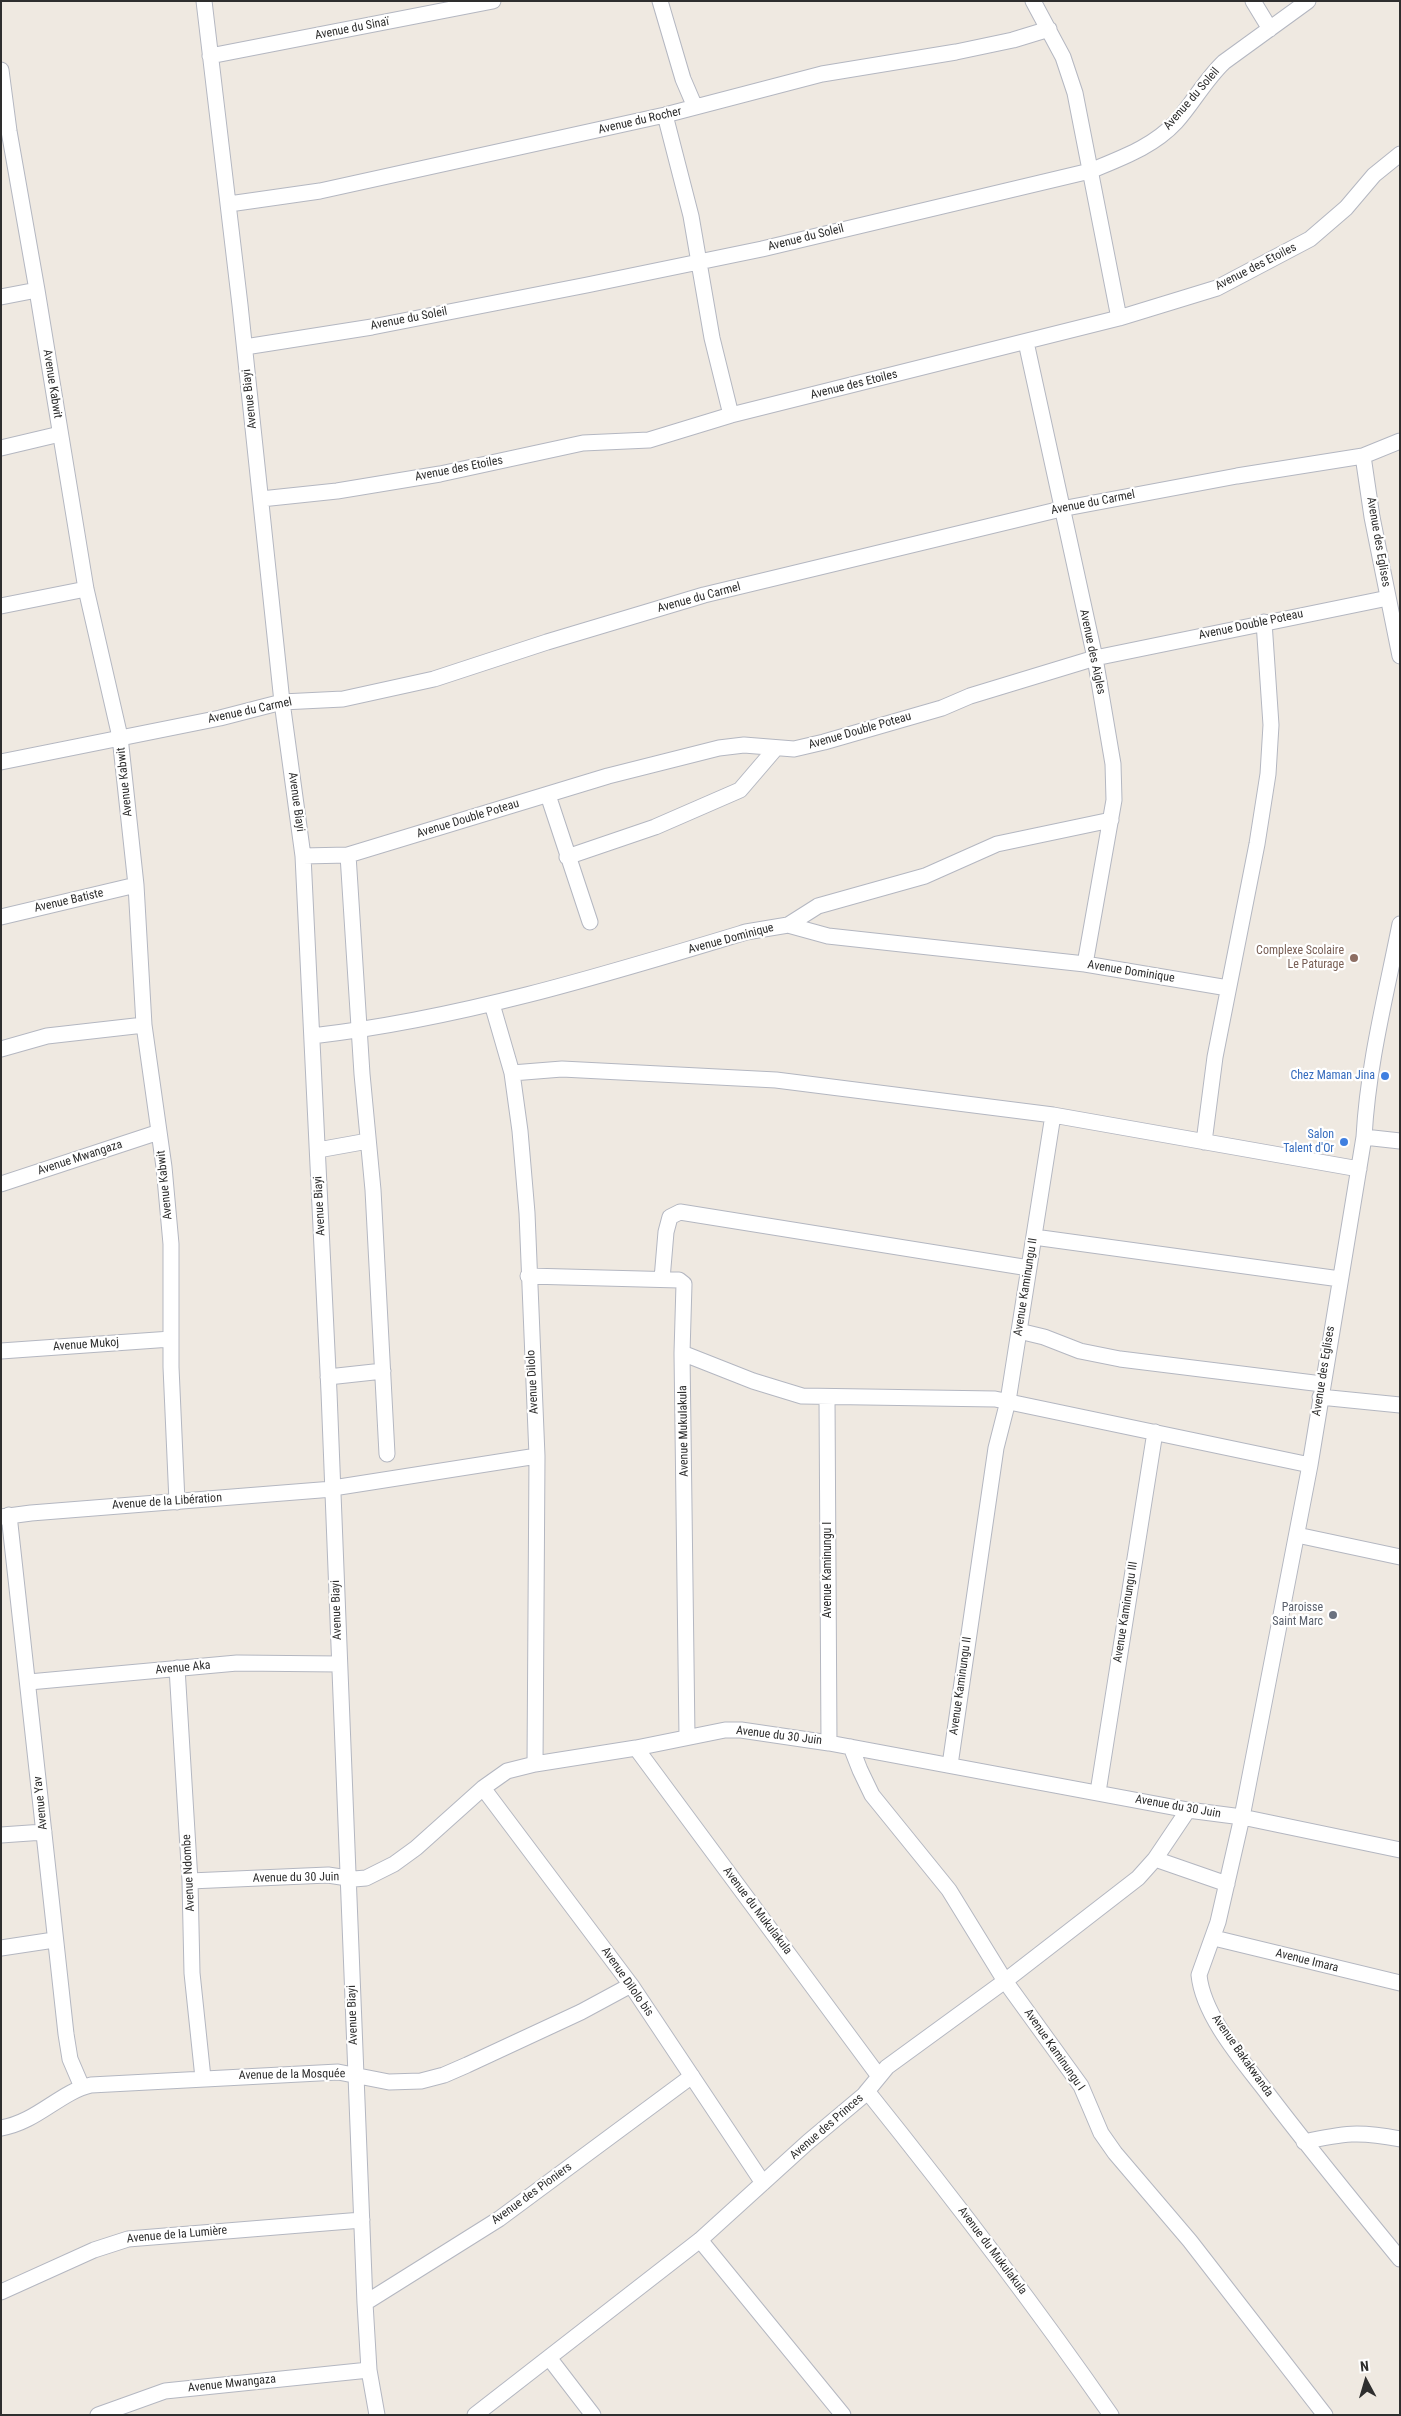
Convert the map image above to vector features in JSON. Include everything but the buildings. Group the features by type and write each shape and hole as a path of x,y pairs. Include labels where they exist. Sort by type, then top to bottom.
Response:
{"street":[{"name":"Avenue Biayi","path":"204,1 245,347 282,702 303,856 333,1489 365,2303 370,2370 376,2415"},
{"name":"Avenue du Sinaï","path":"210,56 493,1"},
{"path":"660,1 683,79 695,107"},
{"path":"1033,1 1063,57 1075,93 1119,318"},
{"path":"1254,1 1270,29"},
{"name":"Avenue du Soleil","path":"245,347 372,326 698,262 1090,171 1137,151 1154,140 1174,123 1214,72 1308,1"},
{"name":"Avenue du Rocher","path":"229,204 320,191 665,115 822,74 956,52 1013,40 1049,29"},
{"name":"Avenue Kabwit","path":"1,70 5,132 38,290 86,589 120,737 136,885 144,1025 159,1132 171,1244 177,1502"},
{"path":"665,115 690,216 712,338 730,415"},
{"name":"Avenue des Etoiles","path":"261,499 337,491 440,474 583,443 649,440 730,415 1119,318 1217,288 1310,238 1346,208 1374,175 1400,154"},
{"path":"1,298 38,290"},
{"name":"Avenue des Aigles","path":"1026,342 1095,658 1115,784 1111,820 1085,964"},
{"path":"1,448 60,434"},
{"name":"Avenue du Carmel","path":"1,762 220,718 282,702 343,699 434,679 547,642 704,595 1061,509 1228,477 1363,456 1400,441"},
{"name":"Avenue des Eglises","path":"1363,456 1391,589 1400,656"},
{"path":"1,606 86,589"},
{"name":"Avenue Double Poteau","path":"303,856 348,854 608,776 719,748 744,745 794,749 824,742 942,708 970,696 1095,658 1264,622 1391,589"},
{"path":"1204,1142 1215,1057 1257,844 1268,774 1271,725 1264,622"},
{"path":"567,857 655,827 740,790 776,748"},
{"path":"548,795 590,922"},
{"path":"788,925 818,906 925,876 997,844 1111,820"},
{"path":"348,854 359,1030 374,1190 387,1454"},
{"name":"Avenue Batiste","path":"1,917 136,885"},
{"name":"Avenue des Eglises","path":"1242,1817 1310,1465 1359,1170 1373,1052 1393,991 1400,924"},
{"name":"Avenue Dominique","path":"312,1036 359,1030 492,1004 746,932 788,925 828,936 1085,964 1228,988"},
{"name":"Avenue Dilolo","path":"492,1004 512,1073 523,1157 537,1456 535,1764"},
{"path":"1,1048 47,1036 144,1025"},
{"path":"512,1073 562,1069 776,1080 1053,1115 1359,1170"},
{"name":"Avenue Kaminungu II","path":"950,1765 995,1457 1008,1401 1053,1115"},
{"name":"Avenue Mwangaza","path":"1,1184 159,1132"},
{"path":"1364,1137 1400,1141"},
{"path":"318,1150 368,1141"},
{"path":"662,1279 666,1232 670,1217 680,1212 1029,1268"},
{"path":"1034,1237 1340,1279"},
{"name":"Avenue Mukulakula","path":"528,1276 662,1279 680,1280 684,1284 682,1353 687,1737"},
{"path":"1019,1331 1044,1337 1080,1351 1120,1359 1400,1405"},
{"name":"Avenue Mukoj","path":"1,1352 172,1339"},
{"path":"682,1353 788,1393 827,1398 973,1397 1008,1401 1310,1465"},
{"path":"328,1377 383,1371"},
{"name":"Avenue Kaminungu I","path":"827,1398 829,1743"},
{"name":"Avenue Kaminungu III","path":"1098,1792 1155,1432"},
{"name":"Avenue de la Libération","path":"5,1516 333,1489 537,1456"},
{"name":"Avenue Yav","path":"5,1516 28,1682 54,1940 70,2059 82,2087"},
{"path":"1297,1536 1400,1557"},
{"name":"Avenue Aka","path":"28,1682 177,1668 273,1662 339,1664"},
{"name":"Avenue Ndombe","path":"177,1668 190,1881 192,1973 203,2078"},
{"name":"Avenue du 30 Juin","path":"190,1881 328,1875 366,1878 394,1864 483,1788 507,1771 535,1764 636,1748 713,1732 741,1730 829,1743 1188,1810 1242,1817 1400,1850"},
{"name":"Avenue Kaminungu I","path":"851,1747 872,1795 948,1890 1005,1981 1081,2086 1102,2133 1115,2152 1190,2241 1325,2415"},
{"name":"Avenue du Mukulakula","path":"636,1748 878,2075"},
{"name":"Avenue Dilolo bis","path":"483,1788 631,1985 763,2183"},
{"name":"Avenue des Princes","path":"476,2415 700,2240 867,2091 878,2075 1119,1895 1155,1859 1188,1810"},
{"name":"Avenue Bakakwanda","path":"1242,1817 1214,1938 1199,1975 1207,2003 1223,2032 1248,2068 1304,2142 1400,2259"},
{"path":"1,1835 44,1832"},
{"path":"1155,1859 1227,1884"},
{"name":"Avenue Imara","path":"1214,1938 1400,1983"},
{"path":"1,1948 54,1940"},
{"name":"Avenue de la Mosquée","path":"1,2128 38,2114 82,2087 203,2078 338,2072 400,2083 444,2075 581,2012 631,1985"},
{"name":"Avenue des Pioniers","path":"365,2303 493,2223 692,2076"},
{"name":"Avenue du Mukulakula","path":"867,2091 1048,2324 1111,2415"},
{"path":"1304,2142 1348,2133 1367,2133 1400,2139"},
{"name":"Avenue de la Lumière","path":"1,2292 94,2250 128,2239 362,2220"},
{"path":"700,2240 842,2415"},
{"path":"550,2359 593,2415"},
{"name":"Avenue Mwangaza","path":"98,2415 165,2391 370,2370"}],"place":[{"name":"Complexe Scolaire Le Paturage","path":"1354,958"},
{"name":"Chez Maman Jina","path":"1385,1076"},
{"name":"Salon Talent d'Or","path":"1344,1142"},
{"name":"Paroisse Saint Marc","path":"1333,1615"}]}
